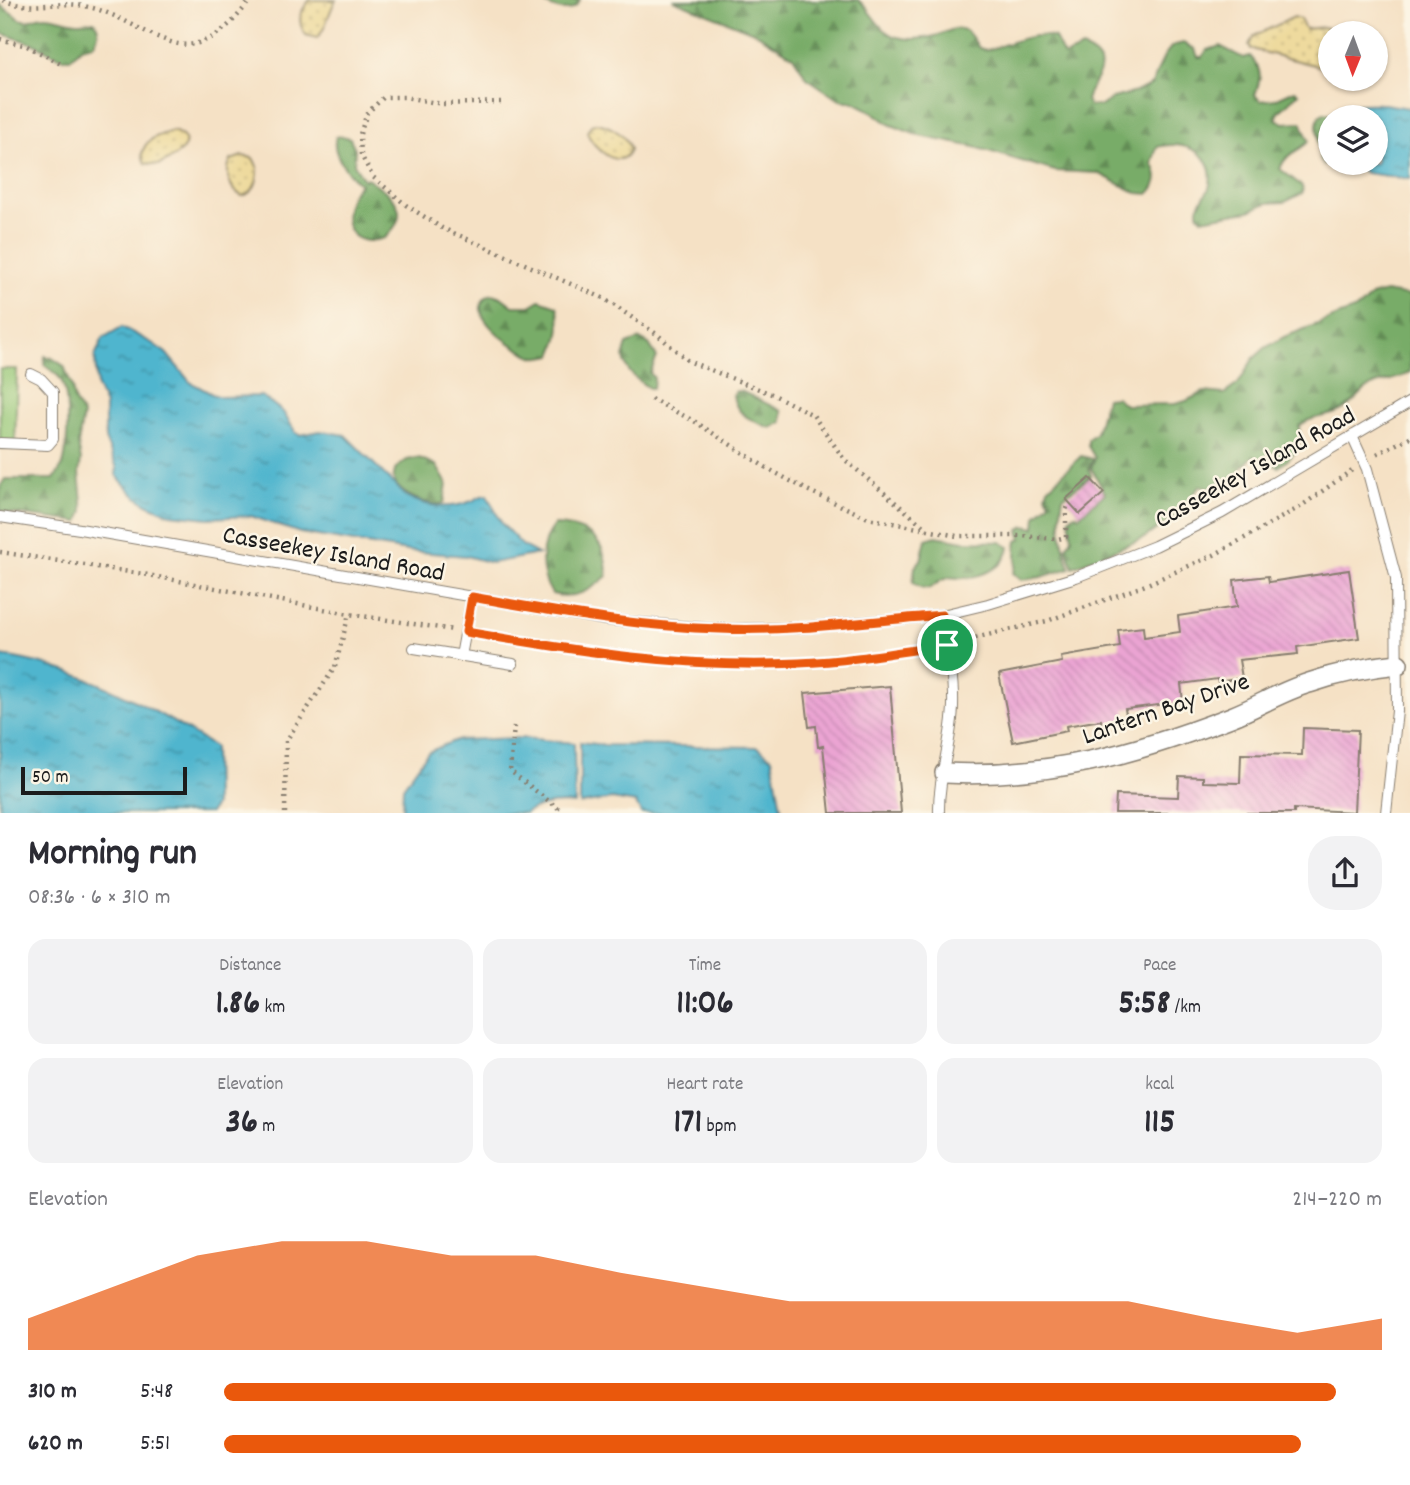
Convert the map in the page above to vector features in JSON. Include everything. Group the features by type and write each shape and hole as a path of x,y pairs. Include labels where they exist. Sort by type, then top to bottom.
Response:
{"street":[{"name":"Lantern Bay Drive","path":"945,773 981,775 1039,771 1098,761 1160,743 1233,716 1307,683 1366,667 1398,664"}],"lane":[{"path":"0,443 48,444 53,439 53,392 41,379 31,374"},
{"name":"Casseekey Island Road","path":"0,517 606,620 719,629 799,628 942,615 1076,577 1155,546 1222,513 1410,402"},
{"path":"1352,436 1364,462 1396,578 1397,711 1387,813"},
{"path":"461,656 472,597"},
{"path":"939,813 939,790 945,773 953,706 942,615"},
{"path":"414,649 513,664"}],"path":[{"path":"3,0 26,6 88,6 110,13 176,44 195,43 213,37 234,21 250,0"},
{"path":"0,39 27,46 61,64"},
{"path":"501,102 442,104 405,97 384,97 367,113 360,134 361,155 373,177 406,205 442,228 603,298 658,335 688,361 774,395 813,415 844,459 927,529"},
{"path":"651,399 694,421 765,467 868,518 957,536 1022,536 1058,540 1066,537 1068,505"},
{"path":"0,552 143,574 349,614 569,649 673,662 799,663 947,645 1046,621 1143,586 1214,555 1300,508 1364,462 1410,437"},
{"path":"285,813 286,741 335,667 349,614"},
{"path":"514,726 510,771 558,807 558,813"}],"green space":[{"path":"540,0 580,0 572,8 561,10"},
{"path":"673,0 858,0 885,31 897,37 926,38 962,29 968,32 979,48 986,50 1029,37 1055,38 1064,56 1082,48 1099,60 1101,66 1086,101 1090,106 1101,106 1113,98 1136,92 1152,84 1164,56 1172,46 1183,43 1195,49 1198,57 1202,57 1207,50 1220,46 1243,58 1250,56 1254,61 1260,74 1255,95 1260,101 1275,99 1295,90 1299,93 1279,112 1276,119 1284,123 1301,122 1309,141 1289,156 1280,169 1302,186 1303,193 1285,202 1267,203 1249,211 1202,219 1198,209 1210,184 1210,173 1202,156 1187,147 1157,147 1152,163 1157,179 1148,194 1137,193 1098,173 1055,171 975,147 919,136 889,124 854,102 840,100 807,78 793,56 754,32"},
{"path":"0,5 27,21 47,16 77,22 94,21 98,27 97,36 93,45 81,48 70,59 63,59 34,44 0,33"},
{"path":"336,137 350,138 355,149 354,164 364,180 367,178 376,184 397,204 398,220 385,238 368,241 358,238 351,233 348,226 347,208 360,184 350,175 338,156"},
{"path":"1385,292 1410,296 1410,372 1370,386 1340,411 1308,420 1299,426 1296,450 1279,467 1253,456 1228,483 1217,488 1200,486 1176,515 1144,538 1073,567 1066,547 1072,538 1069,519 1075,514 1079,516 1105,493 1091,468 1095,458 1088,446 1088,439 1096,433 1106,398 1116,397 1125,405 1175,404 1204,392 1224,394 1238,384 1253,359 1265,348 1284,337 1359,308 1371,296"},
{"path":"492,294 513,306 530,306 540,300 557,306 559,331 552,355 538,357 527,354 493,330 481,310 483,301"},
{"path":"640,339 649,344 657,357 650,373 654,378 653,388 649,388 628,370 624,358 627,344"},
{"path":"45,356 64,366 74,400 83,415 78,444 83,511 79,522 0,510 0,487 5,479 54,479 63,464 67,434 66,397 59,378 44,365"},
{"path":"0,369 17,369 15,448 0,448"},
{"path":"736,391 782,411 782,422 771,428 746,417 735,402 733,395"},
{"path":"1081,456 1093,459 1089,469 1091,476 1063,497 1061,506 1061,533 1070,568 1021,580 1013,573 1017,541 1021,539 1019,530 1025,526 1035,528 1036,516 1050,502 1046,495 1048,488"},
{"path":"419,458 436,465 447,484 444,503 423,502 396,485 396,468 407,460"},
{"path":"554,525 577,528 594,538 604,553 607,576 582,593 568,596 552,594 542,559 545,541"},
{"path":"936,536 964,541 1001,542 1009,547 1003,561 992,570 970,577 949,577 924,588 913,583 915,567 921,560 926,539"}],"sand":[{"path":"310,0 336,0 317,38 306,35 300,21"},
{"path":"1294,17 1300,19 1305,29 1318,28 1318,66 1251,49 1249,45 1254,36"},
{"path":"597,123 608,126 626,140 630,150 625,156 620,159 613,158 594,144 587,132 591,125"},
{"path":"173,131 182,135 185,140 182,150 158,165 145,163 142,155 149,141"},
{"path":"242,156 253,158 258,168 255,186 242,196 231,185 228,170 231,160"}],"water":[{"path":"1384,104 1410,108 1410,179 1381,175 1388,175 1388,105 1355,105"},
{"path":"122,327 166,353 190,382 212,394 221,397 262,396 283,412 300,435 320,431 345,435 406,496 414,500 447,506 463,504 487,495 502,524 523,546 538,554 492,563 466,556 408,551 300,533 251,516 209,518 170,514 147,504 134,495 116,475 117,468 105,439 105,405 97,387 95,356 103,338"},
{"path":"0,656 57,668 112,689 214,747 215,805 210,813 0,813"},
{"path":"524,738 574,743 575,804 549,804 525,813 402,813 403,787 428,752 456,740"},
{"path":"580,742 605,745 758,747 772,758 782,813 641,813 636,803 612,799 580,804"}],"building":[{"path":"1090,478 1104,493 1080,514 1066,499"},
{"path":"1349,570 1359,638 1297,647 1298,654 1239,660 1242,678 1181,684 1183,702 1125,709 1127,720 1102,725 1101,720 1066,726 1067,731 1013,742 999,674 1062,662 1061,657 1120,647 1118,630 1143,627 1144,637 1180,632 1178,616 1237,607 1234,580 1268,576 1269,582"},
{"path":"890,686 901,813 830,813 823,746 818,747 816,726 809,727 805,693"},
{"path":"1303,728 1358,730 1354,812 1294,809 1294,813 1115,813 1116,795 1178,797 1179,776 1203,777 1203,782 1240,783 1241,754 1302,755"}],"route":[{"path":"472,597 606,620 719,629 799,628 942,615 947,645 799,663 661,661 466,632 472,597"}]}
